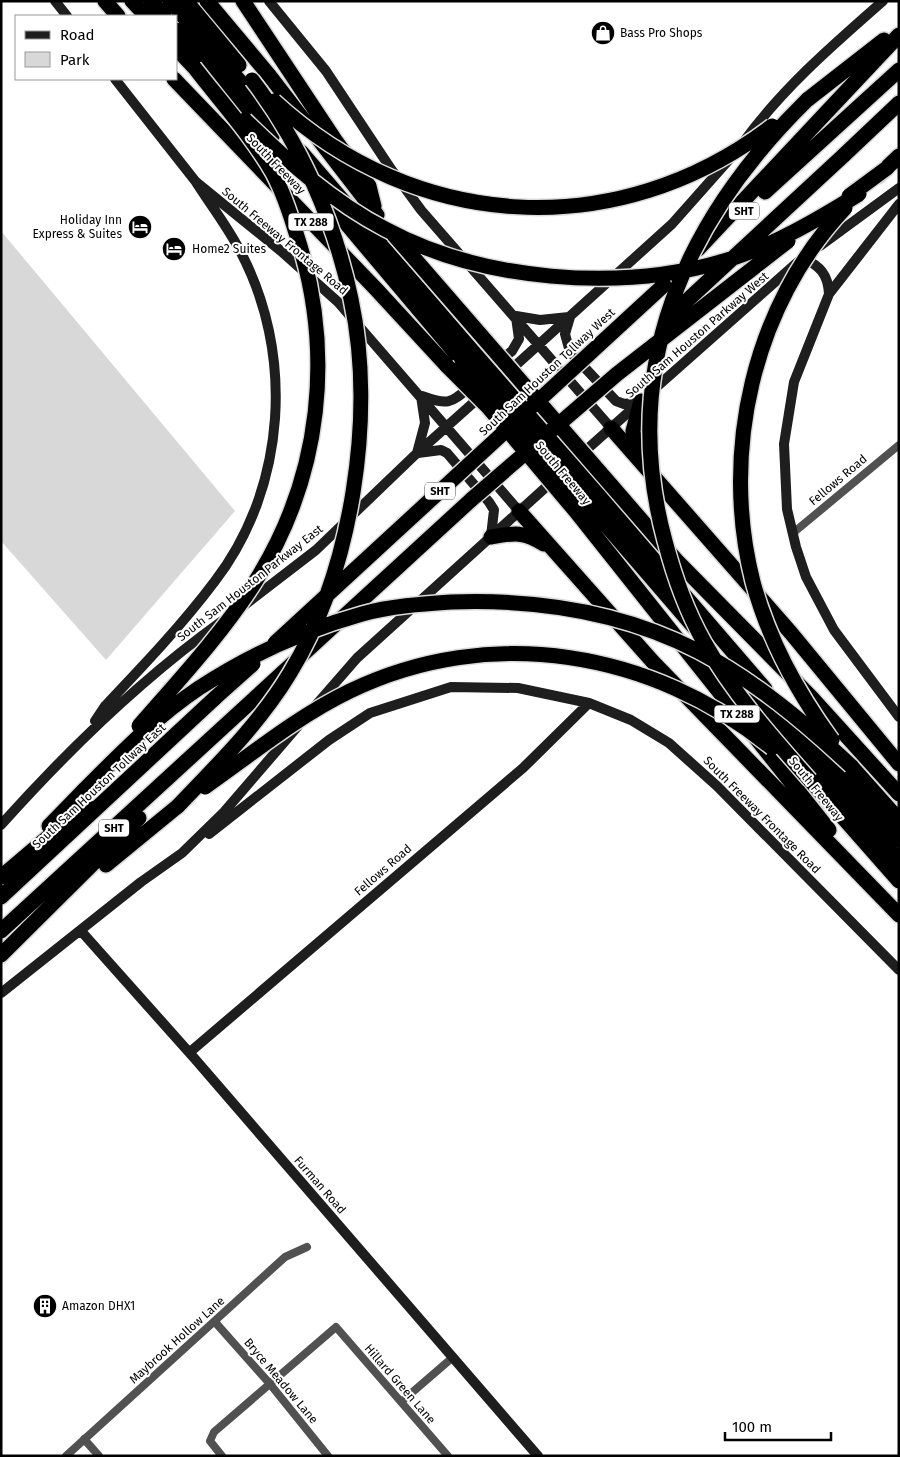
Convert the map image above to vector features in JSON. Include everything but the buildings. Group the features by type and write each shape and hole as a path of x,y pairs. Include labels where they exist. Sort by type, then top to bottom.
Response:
{"highway":[{"path":"170,1 468,357 587,504 899,861"},
{"path":"207,1 269,75 377,215 676,560 812,698 899,794"},
{"path":"242,1 334,140 369,186 377,215"},
{"path":"105,2 117,15"},
{"path":"178,806 235,746 274,697 290,672 313,627 325,602 346,527 360,442 356,334 351,299 329,224 288,133 271,105 190,6"},
{"path":"142,7 162,15"},
{"path":"252,80 309,130 330,145 371,169 420,190 483,205 526,208 568,207 602,203 670,184 725,158 759,137 899,28"},
{"path":"178,32 468,357"},
{"path":"820,132 899,35"},
{"path":"178,50 278,153 335,197 385,230 445,254 499,268 528,273 618,278 696,267 724,261 772,242 835,209 859,194"},
{"path":"1,875 84,789 212,641 254,583 285,525 307,461 318,393 318,336 308,269 288,206 273,174 246,132 194,67"},
{"path":"820,132 899,70"},
{"name":"South Freeway","path":"175,80 376,289 447,366 587,504 649,600 797,792 899,914"},
{"path":"807,100 773,134 717,209 692,253 676,287 657,349 649,418 653,490 671,564 683,598 704,642 718,665 764,728 899,881"},
{"name":"SHT","path":"1,931 226,726 899,103"},
{"name":"South Sam Houston Tollway West","path":"216,697 664,285 820,132"},
{"path":"851,766 801,694 779,651 754,583 748,557 742,512 740,472 752,383 775,315 791,282 837,217 895,161"},
{"path":"472,499 617,374 751,268 895,161"},
{"path":"638,458 633,431 641,401"},
{"path":"611,428 791,633 899,764"},
{"path":"587,504 758,682 899,840"},
{"path":"519,511 652,662 899,914"},
{"path":"491,537 519,533 529,535 554,550"},
{"path":"84,789 168,711 226,671 255,656 319,628 363,614 431,603 487,601 570,608 624,622 697,651 786,708 851,766 899,820"},
{"path":"1,955 96,873 178,806 282,732 350,691 383,677 429,664 472,657 516,654 562,656 602,662 656,679 727,714 750,730 810,780"},
{"path":"1,875 216,697"},
{"name":"South Sam Houston Tollway East","path":"1,897 216,697"},
{"path":"1,955 106,853 226,726"}],"main road":[{"path":"55,1 66,15"},
{"path":"269,1 326,71 391,169 421,210 516,316 611,428"},
{"path":"539,345 672,224 727,163 767,109 883,1"},
{"name":"South Freeway Frontage Road","path":"116,80 196,182 281,251 338,302 519,511"},
{"path":"92,728 105,706 216,580 250,521 260,498 268,462 275,422 276,369 265,314 239,249 196,182"},
{"name":"South Sam Houston Parkway West","path":"519,511 803,258 899,188"},
{"path":"899,204 829,294 794,382 786,434 787,509 806,577 826,618 899,716"},
{"path":"803,258 820,267 825,274 829,294"},
{"path":"516,316 540,320 570,316"},
{"path":"491,537 494,510 448,454 441,450 416,454 425,423 421,396 442,403 455,400 512,351 519,339 516,316"},
{"path":"570,316 565,334 570,352 616,401 624,404 641,401"},
{"name":"South Sam Houston Parkway East","path":"1,825 92,728 158,671 316,550 416,454 539,345"},
{"path":"1,993 141,882 182,853 224,812 357,658 519,511"},
{"name":"South Freeway Frontage Road","path":"182,853 244,808 329,740 370,713 451,687 518,688 589,703 631,720 683,754 899,970"},
{"name":"Fellows Road","path":"190,1052 523,768 589,703"},
{"name":"Furman Road","path":"81,931 190,1052 538,1456"}],"street":[{"name":"Fellows Road","path":"793,533 899,445"},
{"name":"Maybrook Hollow Lane","path":"66,1456 285,1258 307,1247"},
{"name":"Bryce Meadow Lane","path":"215,1322 270,1384 328,1456"},
{"name":"Hillard Green Lane","path":"270,1384 336,1327 448,1456"},
{"path":"401,1402 452,1358"},
{"path":"222,1456 210,1440 214,1432 270,1384"},
{"path":"84,1440 99,1456"}],"green space":[{"path":"1,231 235,511 106,660 1,541"}],"place":[{"name":"Bass Pro Shops","path":"603,33"},
{"name":"Holiday Inn Express & Suites","path":"140,227"},
{"name":"Home2 Suites","path":"174,249"},
{"name":"Amazon DHX1","path":"45,1306"}]}
